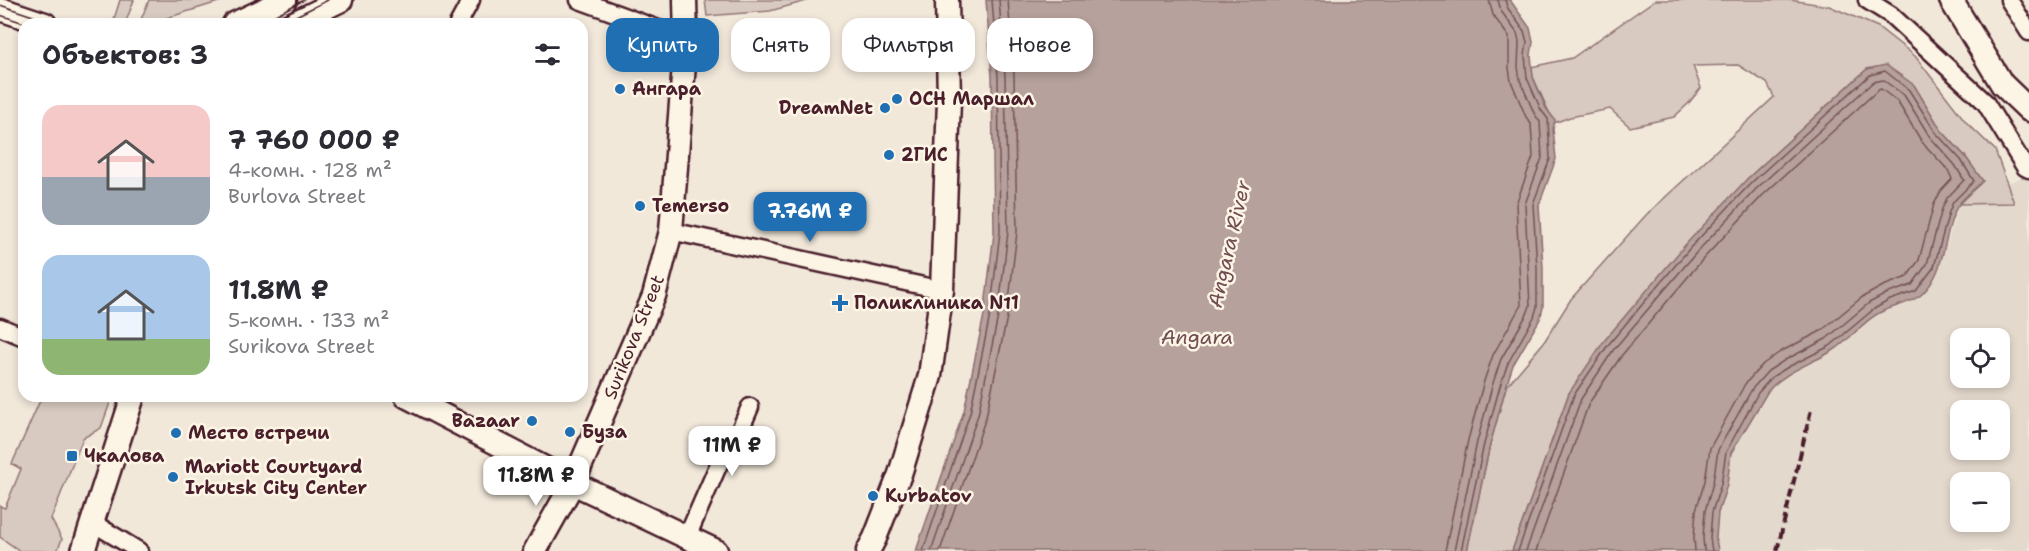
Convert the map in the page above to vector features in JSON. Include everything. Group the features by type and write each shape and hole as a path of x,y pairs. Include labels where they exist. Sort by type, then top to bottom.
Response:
{"main road":[{"path":"304,18 341,0"},
{"name":"Surikova Street","path":"685,0 685,18"},
{"path":"868,551 900,474 930,376 942,290 949,100 948,0"},
{"path":"1950,0 2002,84 2029,110"},
{"path":"0,9 27,18"},
{"name":"Surikova Street","path":"535,551 573,483 654,296 671,231 683,72"},
{"path":"83,551 131,402"},
{"path":"418,402 573,483 716,551"}],"street":[{"path":"461,18 471,0"},
{"path":"579,0 628,18"},
{"path":"1867,0 1891,15 1985,102 2029,169"},
{"path":"2009,0 2029,32"},
{"path":"671,231 942,290"},
{"path":"0,327 18,335"},
{"path":"687,537 725,450 733,446 750,407"},
{"path":"93,523 140,551"}],"shaded area":[{"path":"120,0 134,0 127,18 114,18"},
{"path":"149,0 225,0 166,18 142,18"},
{"path":"705,0 810,0 770,11 707,16"},
{"path":"1655,0 1790,0 1829,6 1878,27 1915,56 1966,122 1995,150 2014,203 1959,204 1982,181 1965,156 1941,130 1914,85 1867,69 1747,179 1569,393 1512,551 1467,551 1490,445 1506,387 1544,342 1571,299 1646,215 1774,97 1767,83 1738,65 1693,66 1701,88 1674,117 1630,127 1610,109 1570,117 1554,123 1533,77 1531,67 1572,58"},
{"path":"2029,174 2029,551 1718,551 1716,538 1718,513 1727,485 1731,453 1768,391 1776,382 1791,372 1833,351 1877,314 1909,301 1939,269 1959,204"},
{"path":"39,402 110,402 101,428 83,438 51,519 62,539 57,551 20,551 0,537 0,506 5,508 21,469 12,464"}],"water":[{"name":"Angara","path":"986,0 1510,0 1530,28 1533,42 1531,55 1533,77 1546,108 1555,120 1553,129 1556,159 1539,205 1543,308 1540,319 1513,365 1506,387 1490,445 1467,551 916,551 964,411 984,315 994,233 992,72 1093,72 1093,18 987,18"},
{"path":"1886,65 1914,85 1941,130 1965,156 1983,181 1957,207 1940,264 1929,286 1917,298 1873,317 1840,346 1791,373 1768,391 1731,453 1727,485 1718,513 1716,538 1718,551 1512,551 1569,393 1604,341 1686,244 1747,179 1867,69"}],"tram line":[{"path":"270,18 304,0"},
{"path":"292,18 328,0"},
{"path":"0,5 39,18"},
{"path":"0,15 18,21"}],"railway":[{"path":"1777,551 1811,410"}],"place":[{"name":"Ангара","path":"620,89"},
{"name":"ОСН Маршал","path":"897,99"},
{"name":"DreamNet","path":"885,108"},
{"name":"2ГИС","path":"889,155"},
{"name":"Temerso","path":"640,206"},
{"name":"Поликлиника N11","path":"840,303"},
{"name":"Bazaar","path":"532,421"},
{"name":"Буза","path":"570,432"},
{"name":"Место встречи","path":"176,433"},
{"name":"Чкалова","path":"72,456"},
{"name":"Mariott Courtyard Irkutsk City Center","path":"173,477"},
{"name":"Kurbatov","path":"873,496"}],"water label":[{"name":"Angara River","path":"1229,244"}]}
